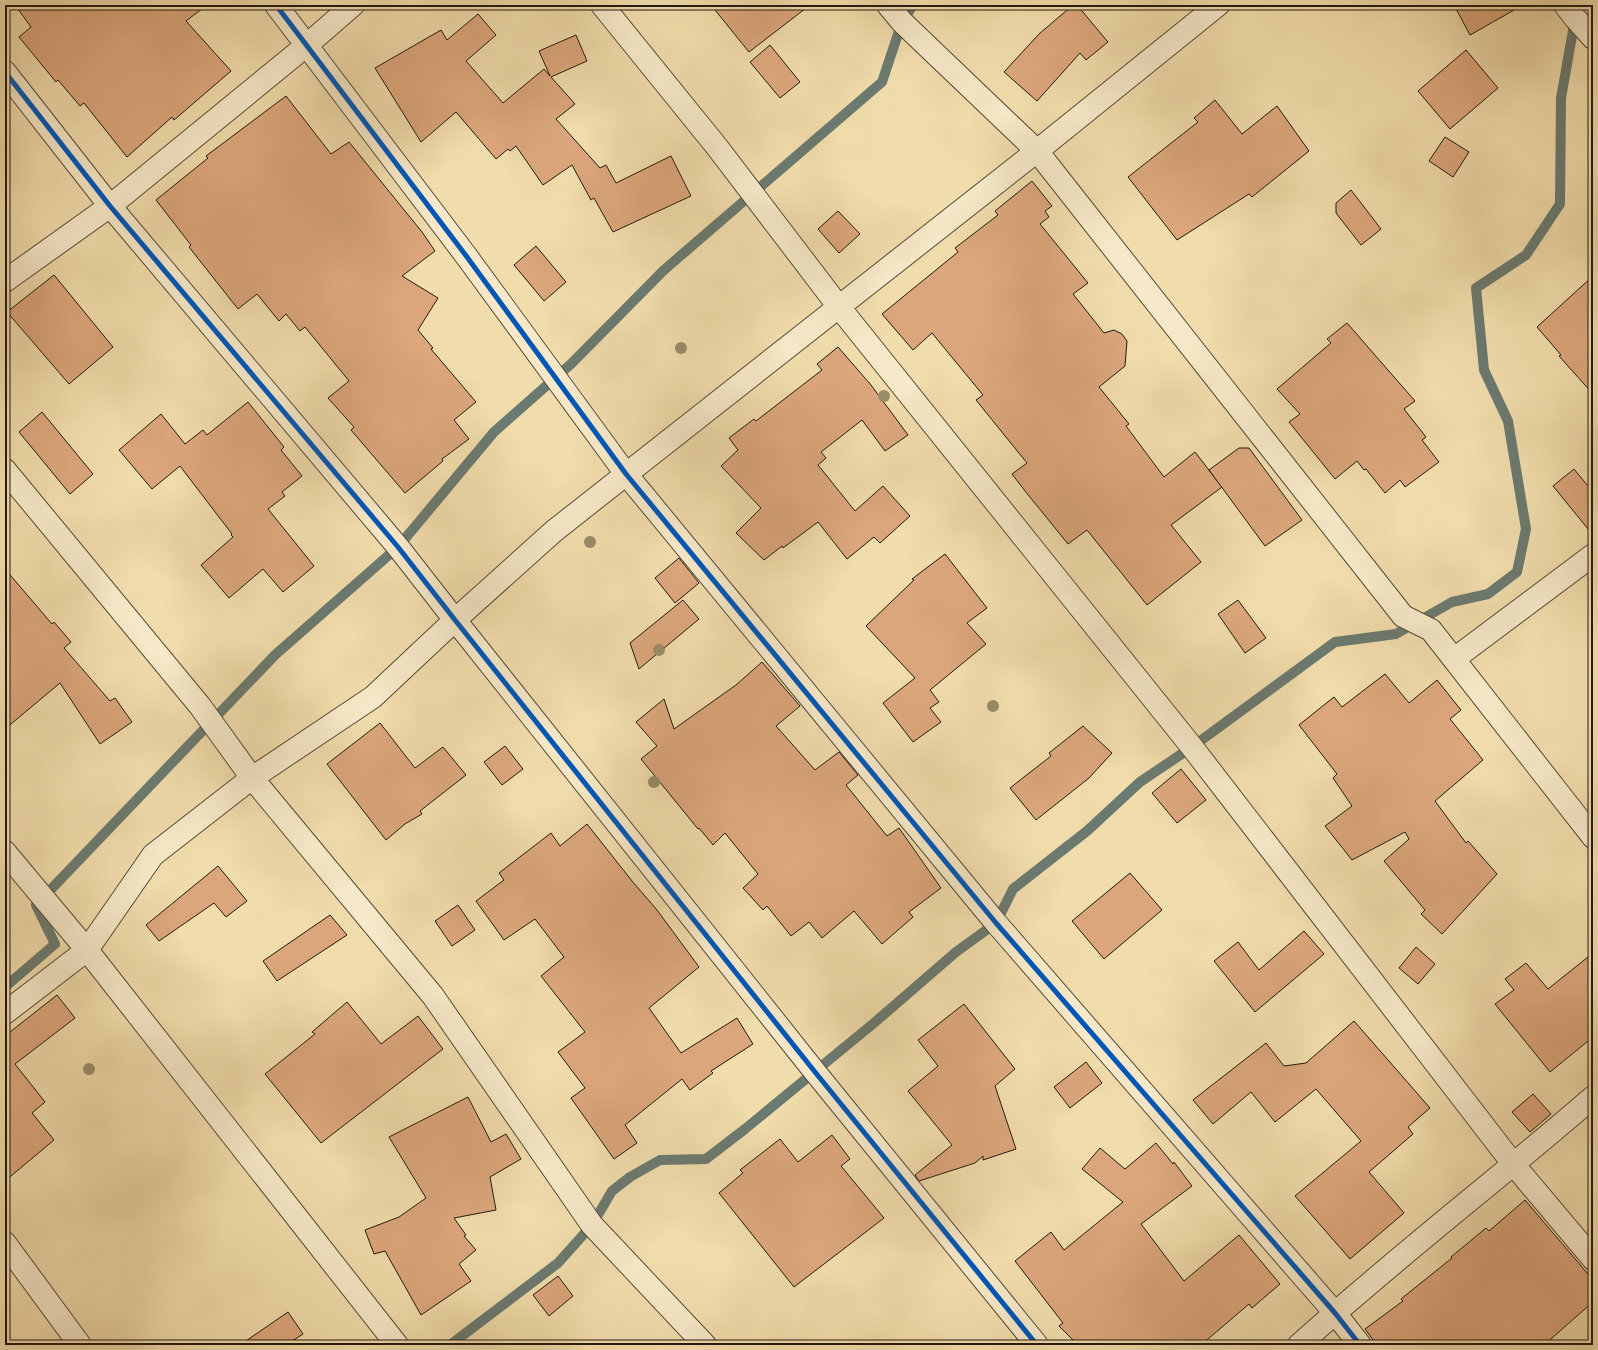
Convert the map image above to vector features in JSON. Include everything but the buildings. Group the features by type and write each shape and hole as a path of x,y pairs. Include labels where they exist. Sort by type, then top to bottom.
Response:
{"street":[{"path":"276,5 467,257 626,474 996,922 1335,1313 1360,1345"},
{"path":"5,281 110,206 307,45 353,5"},
{"path":"602,5 717,147 839,307 1192,747 1514,1165 1593,1259"},
{"path":"888,5 902,22 1037,151 1402,616 1431,630 1593,837"},
{"path":"5,1013 87,950 153,855 252,778 373,697 455,620 554,531 1037,151 1218,5"},
{"path":"1565,5 1593,38"},
{"path":"5,72 110,206 398,547 810,1066 1037,1345"},
{"path":"5,470 200,706 252,778 433,996 592,1225 705,1345"},
{"path":"1454,660 1593,555"},
{"path":"5,852 87,950 398,1345"},
{"path":"1299,1345 1335,1313 1514,1165 1593,1097"},
{"path":"5,1243 80,1345"}],"waterway":[{"path":"5,987 55,944 36,905 275,655 398,547 494,432 571,364 664,270 882,82 902,22 913,5"},
{"path":"450,1345 558,1263 592,1225 612,1191 630,1177 660,1160 706,1159 745,1129 874,1023 956,952 996,923 1013,889 1087,831 1140,782 1192,747 1335,642 1396,634 1452,602 1488,594 1517,572 1526,529 1508,421 1484,370 1476,288 1526,255 1560,204 1561,98 1575,19"}],"cycle path":[{"path":"276,5 467,257 626,474 996,923 1335,1313 1360,1345"},
{"path":"5,72 110,206 398,547 815,1072 1037,1345"}]}
